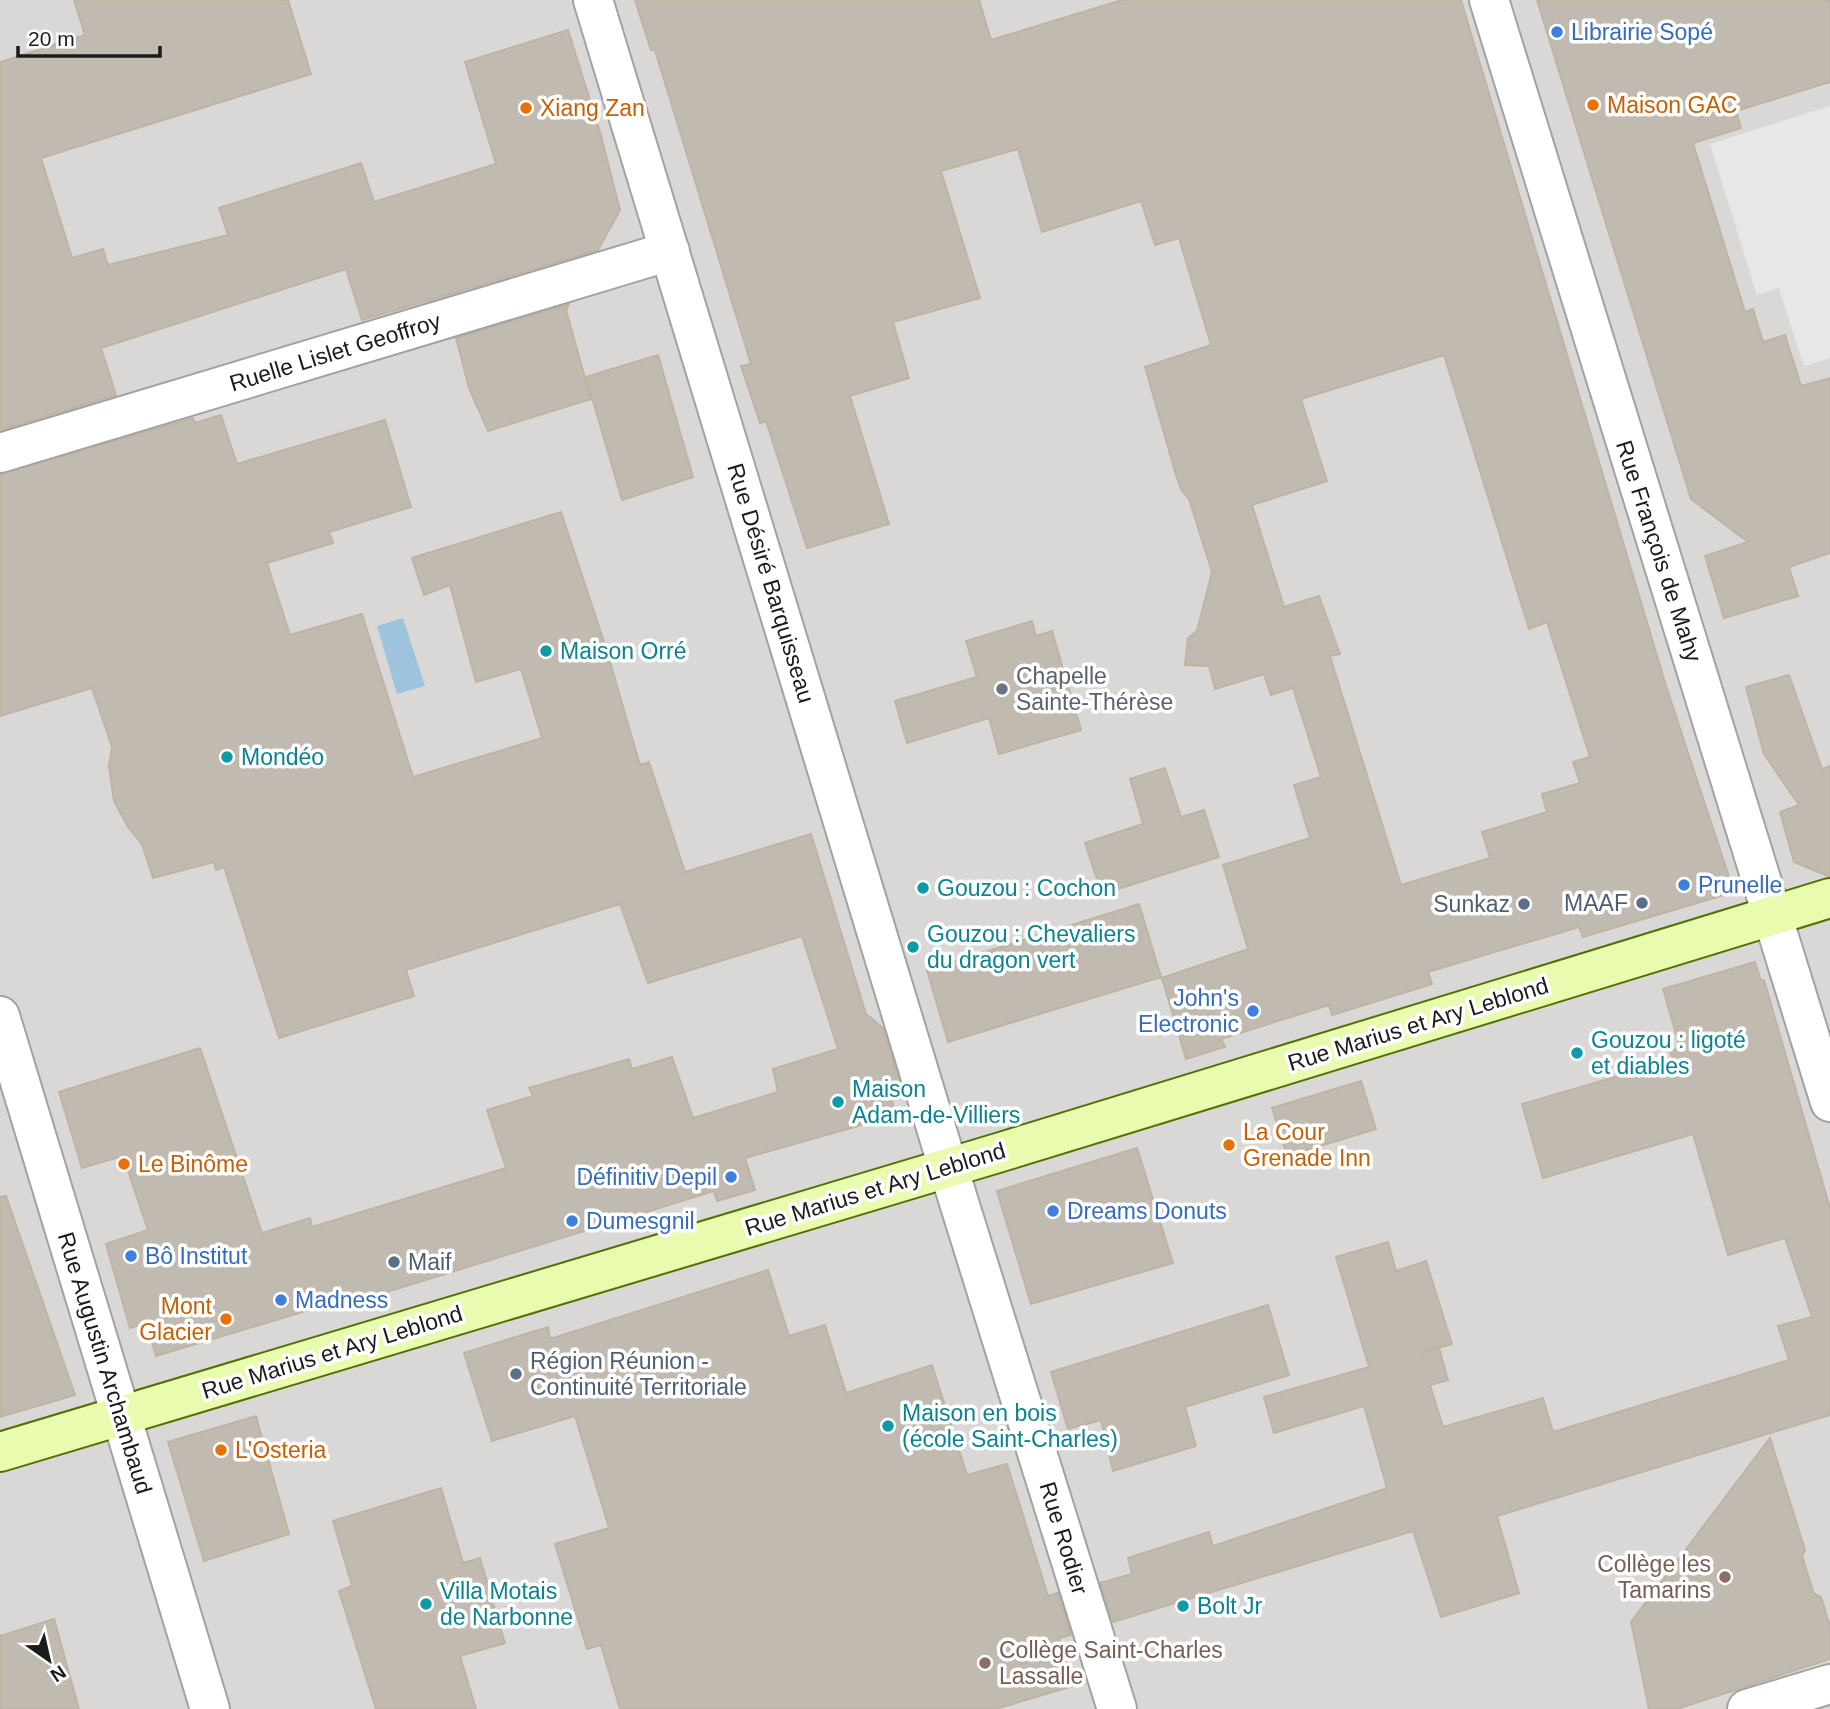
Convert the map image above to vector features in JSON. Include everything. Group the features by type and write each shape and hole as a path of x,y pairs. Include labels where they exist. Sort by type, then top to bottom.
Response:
{"street":[{"name":"Rue Désiré Barquisseau","path":"593,0 948,1167"},
{"name":"Rue François de Mahy","path":"1489,0 1595,352 1774,915 1830,1102"},
{"name":"Ruelle Lislet Geoffroy","path":"0,453 670,251"},
{"name":"Rue Marius et Ary Leblond","path":"0,1452 1830,898"},
{"name":"Rue Augustin Archambaud","path":"0,1016 210,1709"},
{"name":"Rue Rodier","path":"948,1167 1117,1709"},
{"path":"1747,1709 1830,1684"}],"shaded area":[{"path":"0,0 1830,0 1830,1709 0,1709"},
{"path":"1830,106 1830,358 1804,366 1779,288 1757,295 1710,144"}],"water":[{"path":"403,618 425,686 397,694 377,626"}],"building":[{"path":"74,0 288,0 311,74 41,158 72,258 103,249 108,265 228,235 219,208 361,163 374,202 496,164 465,62 568,30 600,132 620,210 598,250 362,320 346,269 101,348 116,395 0,430 0,62 85,35"},
{"path":"635,0 979,0 991,40 1122,0 1461,0 1666,686 1734,892 1583,937 1579,927 1428,972 1432,984 1332,1015 1329,1005 1221,1039 1225,1047 1186,1059 1162,978 1248,949 1223,865 1310,838 1294,785 1321,777 1293,688 1271,695 1264,674 1215,689 1209,666 1185,665 1188,638 1197,631 1212,572 1189,499 1182,491 1176,475 1145,367 1211,345 1179,238 1155,245 1141,201 1042,232 1018,149 941,171 980,298 893,322 909,378 850,396 889,524 807,548 766,421 760,423 741,366 751,364 655,50 651,50","holes":["1444,355 1529,629 1547,622 1590,757 1573,762 1580,783 1542,794 1547,812 1482,832 1490,858 1401,885 1330,656 1340,654 1319,596 1284,607 1252,505 1327,481 1301,399"]},
{"path":"1537,0 1830,0 1830,82 1736,111 1741,128 1693,143 1745,312 1753,309 1763,342 1785,335 1801,386 1830,378 1830,553 1789,567 1798,596 1724,618 1705,556 1748,542 1691,499"},
{"path":"569,304 566,310 591,399 488,431 469,388 456,338"},
{"path":"658,355 693,477 622,500 586,377"},
{"path":"221,415 237,464 385,420 411,507 329,532 333,543 267,563 290,635 362,614 413,777 542,738 521,669 476,682 450,585 424,595 412,558 561,512 606,648 640,765 649,762 685,872 811,834 866,1014 883,1028 904,1097 892,1101 897,1115 745,1158 755,1190 717,1201 714,1191 338,1307 336,1302 156,1356 146,1323 130,1328 106,1244 148,1230 123,1156 82,1168 59,1092 200,1048 262,1233 310,1218 312,1227 506,1168 487,1110 533,1096 529,1088 629,1059 632,1069 672,1057 693,1118 778,1092 773,1069 838,1049 802,936 648,983 620,904 406,970 414,996 279,1038 224,867 216,870 214,862 153,878 142,844 128,827 114,801 109,766 112,747 92,688 0,716 0,474 193,418 195,423"},
{"name":"Chapelle Sainte-Thérèse","path":"1032,621 1036,636 1052,631 1081,730 999,754 989,718 907,743 895,701 977,677 966,641"},
{"path":"1789,675 1822,769 1830,766 1830,877 1794,862 1780,812 1799,805 1764,754 1746,687"},
{"path":"1165,768 1181,817 1204,810 1219,857 1102,894 1085,843 1143,824 1130,779"},
{"path":"1139,904 1161,977 948,1042 927,970"},
{"path":"1755,962 1761,981 1764,980 1830,1208 1830,1415 1497,1516 1519,1593 1441,1617 1413,1531 1113,1622 1100,1583 1132,1574 1128,1558 1209,1532 1213,1546 1387,1488 1364,1406 1274,1433 1264,1397 1369,1367 1336,1257 1388,1242 1396,1271 1426,1261 1452,1344 1420,1353 1439,1348 1448,1380 1430,1385 1443,1427 1543,1398 1553,1432 1789,1360 1778,1326 1812,1317 1785,1238 1728,1255 1693,1134 1543,1178 1522,1104 1673,1060 1670,1051 1680,1048 1663,989"},
{"path":"1361,1081 1376,1129 1287,1156 1272,1108"},
{"path":"1137,1148 1173,1263 1031,1304 997,1191"},
{"path":"6,1196 75,1395 0,1417 0,1197"},
{"path":"768,1270 789,1336 825,1325 846,1393 932,1365 967,1475 1007,1464 1048,1596 1058,1593 1071,1635 1059,1638 1073,1686 996,1709 620,1709 601,1645 587,1649 555,1544 609,1528 575,1416 492,1441 464,1353 548,1327 550,1339"},
{"path":"1268,1305 1289,1375 1185,1407 1196,1446 1113,1471 1101,1420 1068,1429 1051,1372"},
{"path":"256,1416 289,1534 204,1561 168,1442"},
{"path":"1770,1438 1805,1550 1802,1556 1814,1594 1821,1597 1830,1626 1830,1659 1677,1709 1649,1709 1631,1622"},
{"name":"Villa Motais de Narbonne","path":"441,1488 463,1563 480,1558 505,1643 460,1656 476,1709 376,1709 339,1591 352,1586 333,1521"},
{"path":"54,1619 79,1709 0,1709 0,1636"}],"place":[{"name":"Librairie Sopé","path":"1557,32"},
{"name":"Maison GAC","path":"1593,105"},
{"name":"Xiang Zan","path":"526,108"},
{"name":"Maison Orré","path":"546,651"},
{"name":"Chapelle Sainte-Thérèse","path":"1002,689"},
{"name":"Mondéo","path":"227,757"},
{"name":"Prunelle","path":"1684,885"},
{"name":"Gouzou : Cochon","path":"923,888"},
{"name":"MAAF","path":"1642,903"},
{"name":"Sunkaz","path":"1524,904"},
{"name":"Gouzou : Chevaliers du dragon vert","path":"913,947"},
{"name":"John's Electronic","path":"1253,1011"},
{"name":"Gouzou : ligoté et diables","path":"1577,1053"},
{"name":"Maison Adam-de-Villiers","path":"838,1102"},
{"name":"La Cour Grenade Inn","path":"1229,1145"},
{"name":"Le Binôme","path":"124,1164"},
{"name":"Définitiv Depil","path":"731,1177"},
{"name":"Dreams Donuts","path":"1053,1211"},
{"name":"Dumesgnil","path":"572,1221"},
{"name":"Bô Institut","path":"131,1256"},
{"name":"Maif","path":"394,1262"},
{"name":"Madness","path":"281,1300"},
{"name":"Mont Glacier","path":"226,1319"},
{"name":"Région Réunion - Continuité Territoriale","path":"516,1374"},
{"name":"Maison en bois (école Saint-Charles)","path":"888,1426"},
{"name":"L'Osteria","path":"221,1450"},
{"name":"Collège les Tamarins","path":"1725,1577"},
{"name":"Villa Motais de Narbonne","path":"426,1604"},
{"name":"Bolt Jr","path":"1183,1606"},
{"name":"Collège Saint-Charles Lassalle","path":"985,1663"}]}
